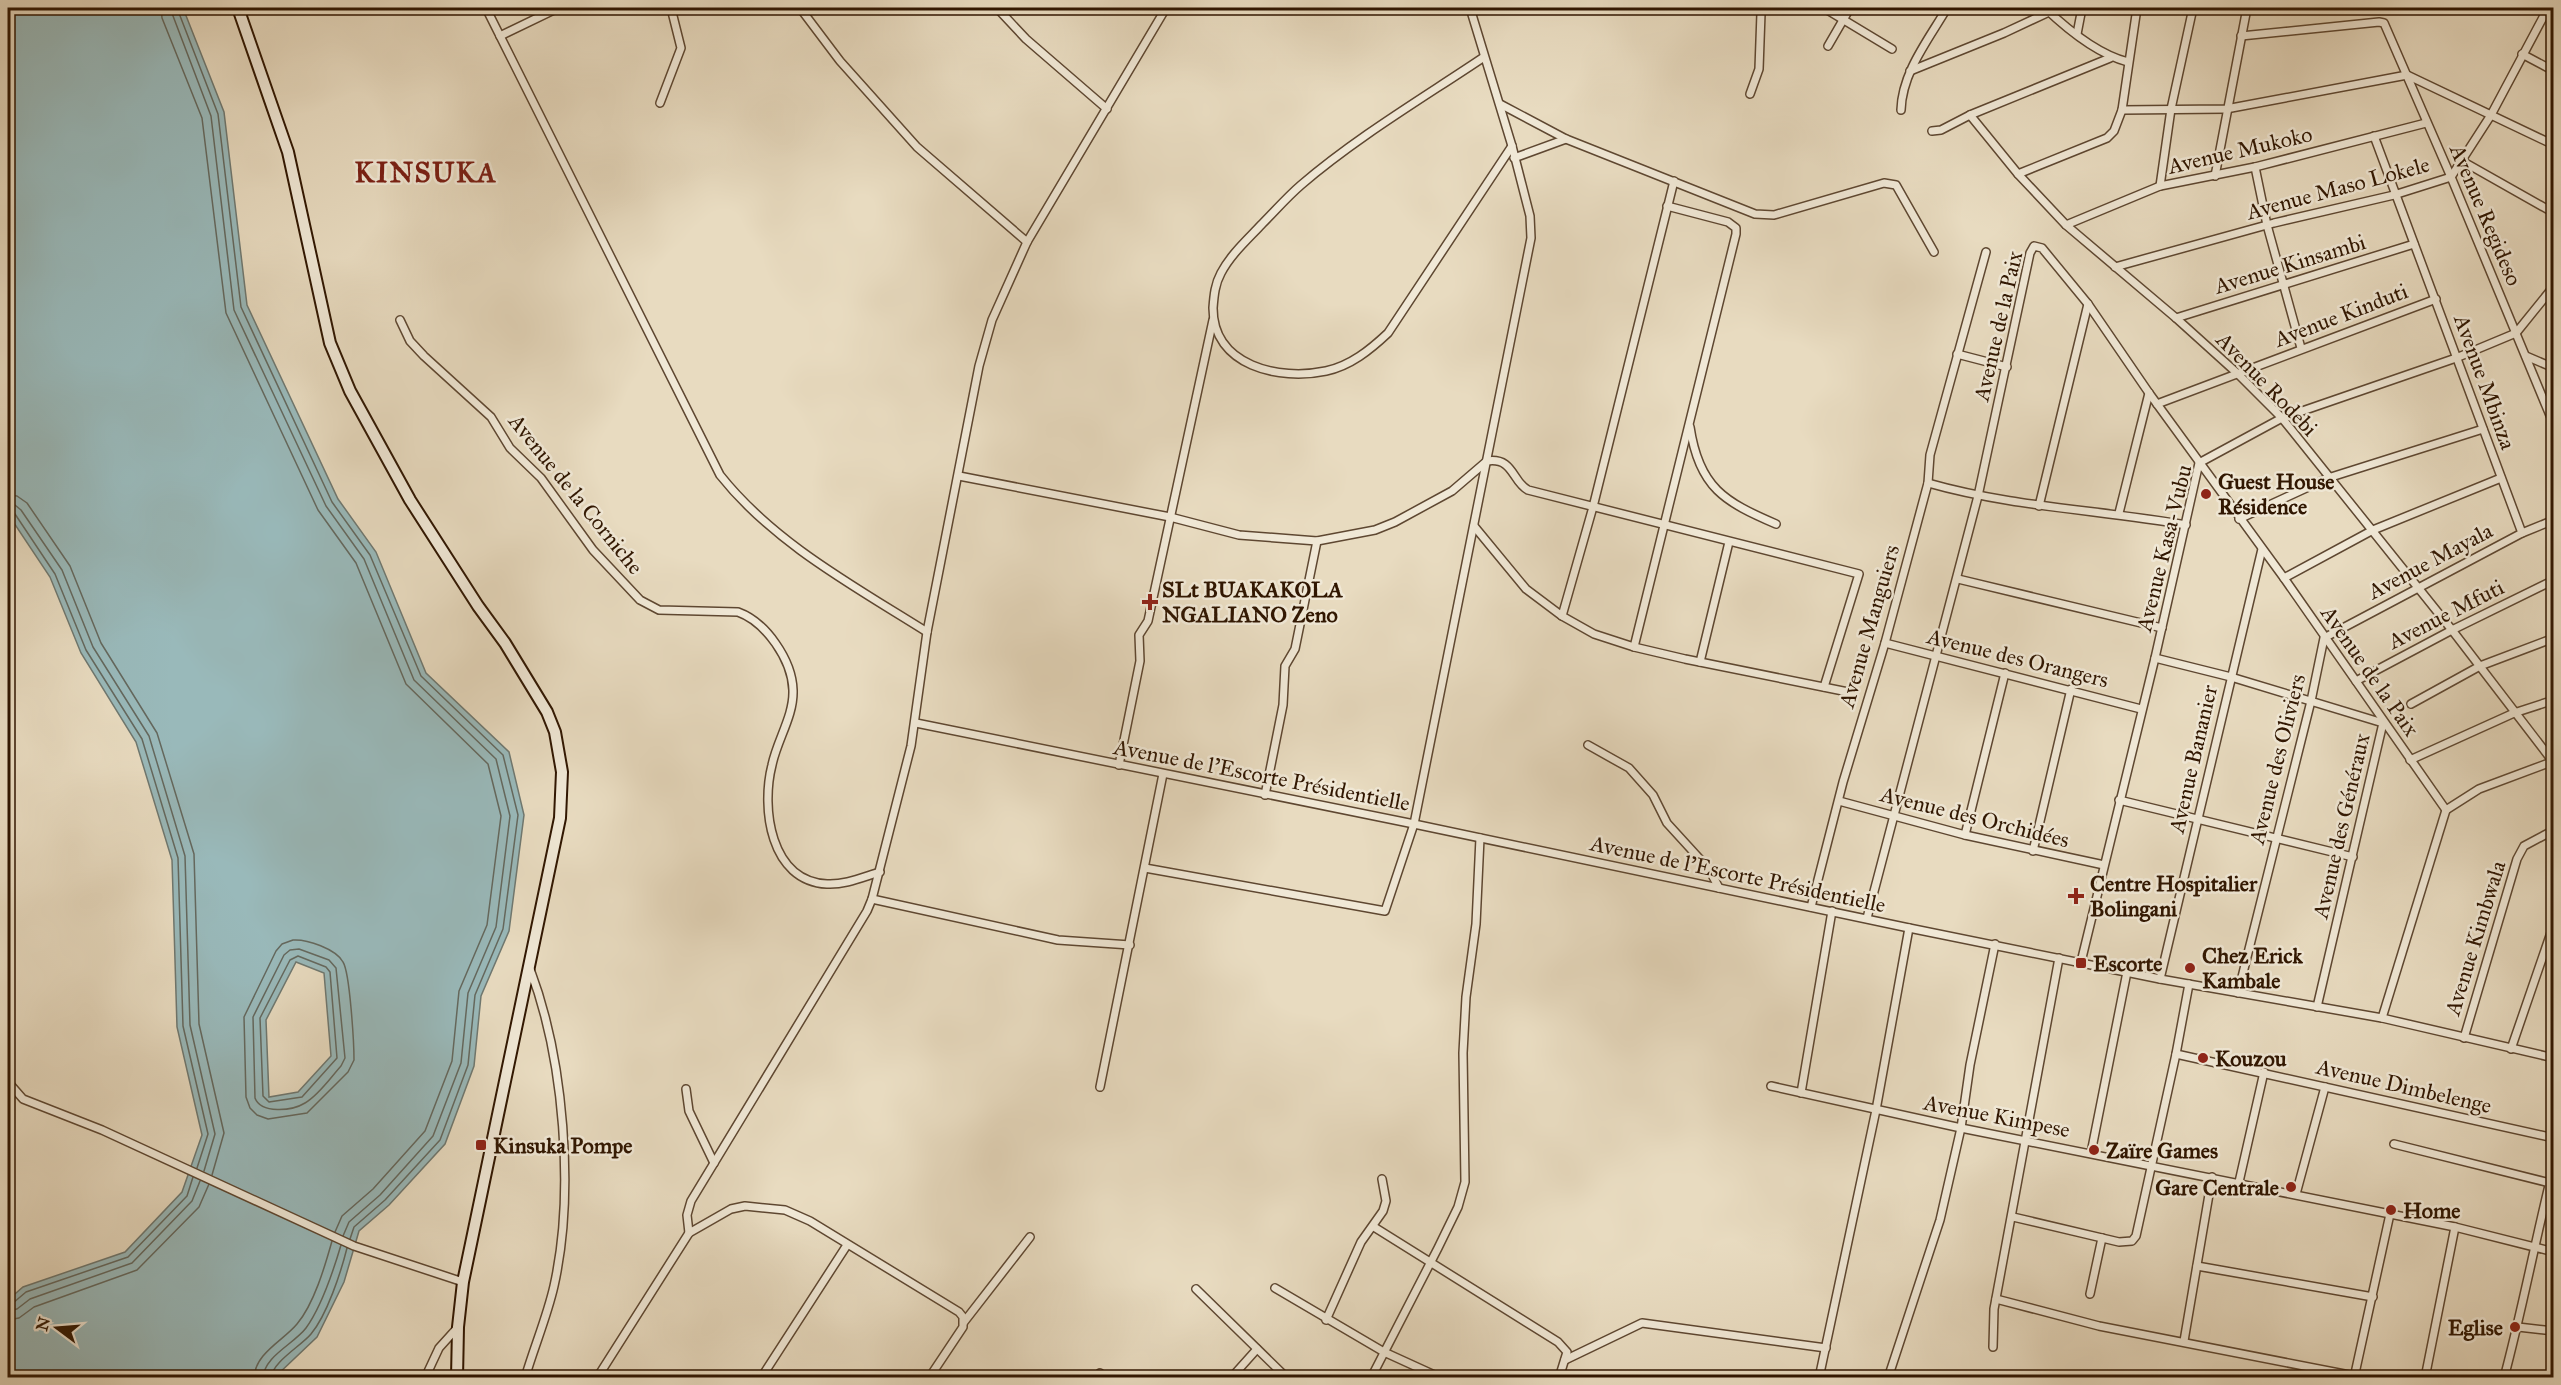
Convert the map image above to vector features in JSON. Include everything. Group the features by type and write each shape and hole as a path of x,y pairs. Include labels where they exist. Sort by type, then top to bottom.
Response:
{"main road":[{"path":"238,8 288,152 330,343 350,391 410,500 539,695 555,732 563,788 555,845 462,1282 457,1377"}],"street":[{"path":"486,8 720,475 735,494 775,531 865,593 927,632"},
{"path":"500,36 558,8"},
{"path":"660,104 681,48 671,8"},
{"path":"800,8 840,61 917,147 1027,242"},
{"path":"997,8 1026,39 1107,109"},
{"path":"689,1233 687,1215 691,1201 867,911 872,899 916,723 927,632 985,342 1004,290 1027,242 1166,8"},
{"path":"1145,868 1385,911 1414,824 1531,238 1530,216 1512,146 1470,8"},
{"path":"1750,94 1759,69 1763,8"},
{"path":"1824,8 1892,49"},
{"path":"1828,46 1850,8"},
{"path":"1901,110 1901,95 1910,70 1947,8"},
{"path":"2077,34 2082,8"},
{"path":"2018,174 2107,138 2114,131 2122,110 2137,8"},
{"path":"2160,186 2171,109 2193,8"},
{"path":"2215,176 2247,8"},
{"name":"Avenue Maso Lokele","path":"2115,267 2267,225 2394,195 2451,177 2491,115 2548,8"},
{"path":"1910,70 2047,10 2110,58 2128,62"},
{"name":"Avenue Regideso","path":"2241,36 2382,22 2386,26 2553,425"},
{"path":"2522,54 2553,71"},
{"path":"1119,765 1140,661 1139,635 1148,621 1213,320 1214,291 1221,273 1233,255 1299,186 1337,157 1484,57"},
{"path":"1932,130 1941,130 1970,115 2110,58"},
{"path":"2122,110 2226,109 2407,75 2553,145"},
{"path":"1500,104 1566,139 1764,216 1884,183 1896,185 1934,252"},
{"name":"Avenue Rodebi","path":"1970,115 2018,174 2066,225 2176,318 2238,374 2282,418 2452,630 2553,762"},
{"name":"Avenue Mukoko","path":"2066,225 2160,186 2255,168 2426,123"},
{"name":"Avenue Mbinza","path":"2374,136 2394,195 2436,299 2522,533"},
{"path":"1514,158 1566,139"},
{"path":"1213,320 1222,345 1240,361 1268,371 1296,374 1326,371 1346,364 1373,347 1388,333 1512,146"},
{"path":"2462,161 2553,213"},
{"path":"2255,168 2267,225 2301,348"},
{"path":"1562,616 1593,507 1674,181"},
{"path":"1634,647 1736,228 1728,222 1667,206"},
{"name":"Avenue Kinsambi","path":"2176,318 2414,244"},
{"name":"Avenue de la Paix","path":"1867,918 1958,579 2007,367 2030,253 2034,246 2042,248 2088,304 2446,810"},
{"name":"Avenue Manguiers","path":"1811,907 1928,483 1930,455 1986,252"},
{"name":"Avenue Kasa-Vubu","path":"2080,962 2155,658 2199,463 2282,418 2456,358 2516,333 2553,289"},
{"name":"Avenue Kinduti","path":"2157,404 2436,299"},
{"path":"2039,506 2088,304"},
{"name":"Avenue de la Corniche","path":"400,320 410,341 491,417 510,448 541,478 593,550 640,600 659,610 738,612 750,616 761,625 779,650 790,675 793,690 791,708 772,763 767,786 767,812 780,855 793,870 809,880 826,884 847,882 880,872"},
{"path":"1957,354 2007,367"},
{"path":"2526,356 2553,368"},
{"path":"2119,513 2149,393"},
{"path":"1689,422 1696,455 1710,483 1733,505 1776,524"},
{"path":"2239,519 2328,478 2483,429"},
{"path":"959,476 1170,517 1239,535 1317,541 1375,530 1395,522 1452,491 1487,461 1495,460 1509,466 1521,486 1528,490 1858,574 1824,687"},
{"path":"2284,578 2373,530 2501,478"},
{"path":"1928,483 1978,496 2039,506 2119,513 2186,525"},
{"name":"Avenue Mayala","path":"2324,638 2418,587 2553,519"},
{"path":"1474,526 1526,589 1562,616 1604,639 1700,662 1853,693"},
{"path":"1265,795 1284,698 1285,666 1295,649 1317,541"},
{"path":"1700,662 1730,542"},
{"name":"Avenue Bananier","path":"2160,979 2262,549"},
{"path":"1958,579 2162,628"},
{"name":"Avenue Mfuti","path":"2356,681 2553,580"},
{"name":"Avenue des Oliviers","path":"2238,993 2311,701 2324,638"},
{"path":"2411,704 2480,666 2553,638"},
{"name":"Avenue des Orangers","path":"1885,643 2071,689 2141,709"},
{"path":"2155,658 2231,677 2384,723"},
{"path":"1965,835 2005,673"},
{"path":"2033,851 2071,689"},
{"path":"2410,760 2514,713 2553,700"},
{"name":"Avenue de l'Escorte Présidentielle","path":"916,723 2160,979 2382,1018 2553,1058"},
{"name":"Avenue des Généraux","path":"2317,1007 2384,723"},
{"path":"1588,745 1629,768 1653,795 1667,824 1709,869 1719,888"},
{"path":"2382,1018 2446,810 2479,789 2553,762"},
{"path":"1100,1087 1163,774"},
{"path":"2119,800 2197,821 2353,857"},
{"name":"Avenue des Orchidées","path":"1839,801 1965,835 2104,865"},
{"name":"Avenue Kimbwala","path":"2464,1038 2517,859 2524,846 2553,830"},
{"path":"1371,1377 1458,1207 1465,1182 1463,1053 1466,997 1476,924 1480,838"},
{"path":"872,899 1058,940 1130,945"},
{"path":"1802,1093 1832,911"},
{"path":"2511,1049 2553,924"},
{"path":"1819,1377 1876,1110 1909,928"},
{"path":"1888,1377 1940,1220 1961,1128 1970,1065 1995,945"},
{"path":"1993,1347 1996,1299 2013,1217 2059,958"},
{"path":"525,1377 553,1287 563,1210 564,1166 558,1090 543,1008 530,968"},
{"path":"2091,1153 2127,972"},
{"path":"2013,1217 2127,1243 2136,1236 2189,984"},
{"path":"8,1030 9,1083 18,1095 102,1130 168,1163 354,1246 462,1282"},
{"name":"Avenue Dimbelenge","path":"2176,1054 2553,1138"},
{"path":"2239,1182 2264,1072"},
{"name":"Avenue Kimpese","path":"1771,1086 1961,1128 2455,1227 2553,1252"},
{"path":"2296,1194 2325,1087"},
{"path":"686,1089 688,1112 714,1163"},
{"path":"2394,1144 2551,1184"},
{"path":"2504,1377 2518,1327 2533,1246 2551,1184 2553,1165"},
{"path":"2184,1341 2212,1177"},
{"path":"1326,1320 1361,1242 1374,1227 1383,1211 1386,1201 1382,1179"},
{"path":"597,1377 689,1233 731,1209 745,1206 765,1206 800,1216 959,1312 964,1322"},
{"path":"2354,1377 2390,1214"},
{"path":"1374,1227 1558,1342 1567,1352 1559,1377"},
{"path":"2425,1377 2455,1227"},
{"path":"929,1377 964,1322 1030,1237"},
{"path":"2090,1294 2103,1238"},
{"path":"760,1377 847,1245"},
{"path":"2197,1266 2373,1297"},
{"path":"1275,1288 1384,1352 1442,1377"},
{"path":"1196,1289 1287,1377"},
{"path":"1996,1299 2099,1326 2184,1341 2354,1377 2365,1377"},
{"path":"1565,1360 1642,1323 1826,1348"},
{"path":"425,1377 439,1348 458,1327"},
{"path":"2518,1327 2553,1331"},
{"path":"1231,1377 1257,1349"}],"water":[{"path":"8,8 183,8 224,112 247,305 338,499 376,552 426,673 509,752 524,815 509,931 481,996 474,1066 445,1144 389,1205 359,1231 344,1282 317,1337 275,1377 8,1377 8,1300 23,1287 125,1252 182,1192 202,1135 177,1027 172,860 136,742 81,653 50,577 8,514","holes":["296,962 324,973 331,1056 298,1092 269,1097 266,1020"]}],"place":[{"name":"Guest House Résidence","path":"2206,494"},
{"name":"SLt BUAKAKOLA NGALIANO Zeno","path":"1150,602"},
{"name":"Centre Hospitalier Bolingani","path":"2076,896"},
{"name":"Escorte","path":"2081,963"},
{"name":"Chez Erick Kambale","path":"2190,968"},
{"name":"Kouzou","path":"2203,1058"},
{"name":"Kinsuka Pompe","path":"481,1145"},
{"name":"Zaïre Games","path":"2094,1150"},
{"name":"Gare Centrale","path":"2291,1187"},
{"name":"Home","path":"2391,1210"},
{"name":"Eglise","path":"2515,1327"}],"district":[{"name":"KINSUKA","path":"426,172"}]}
